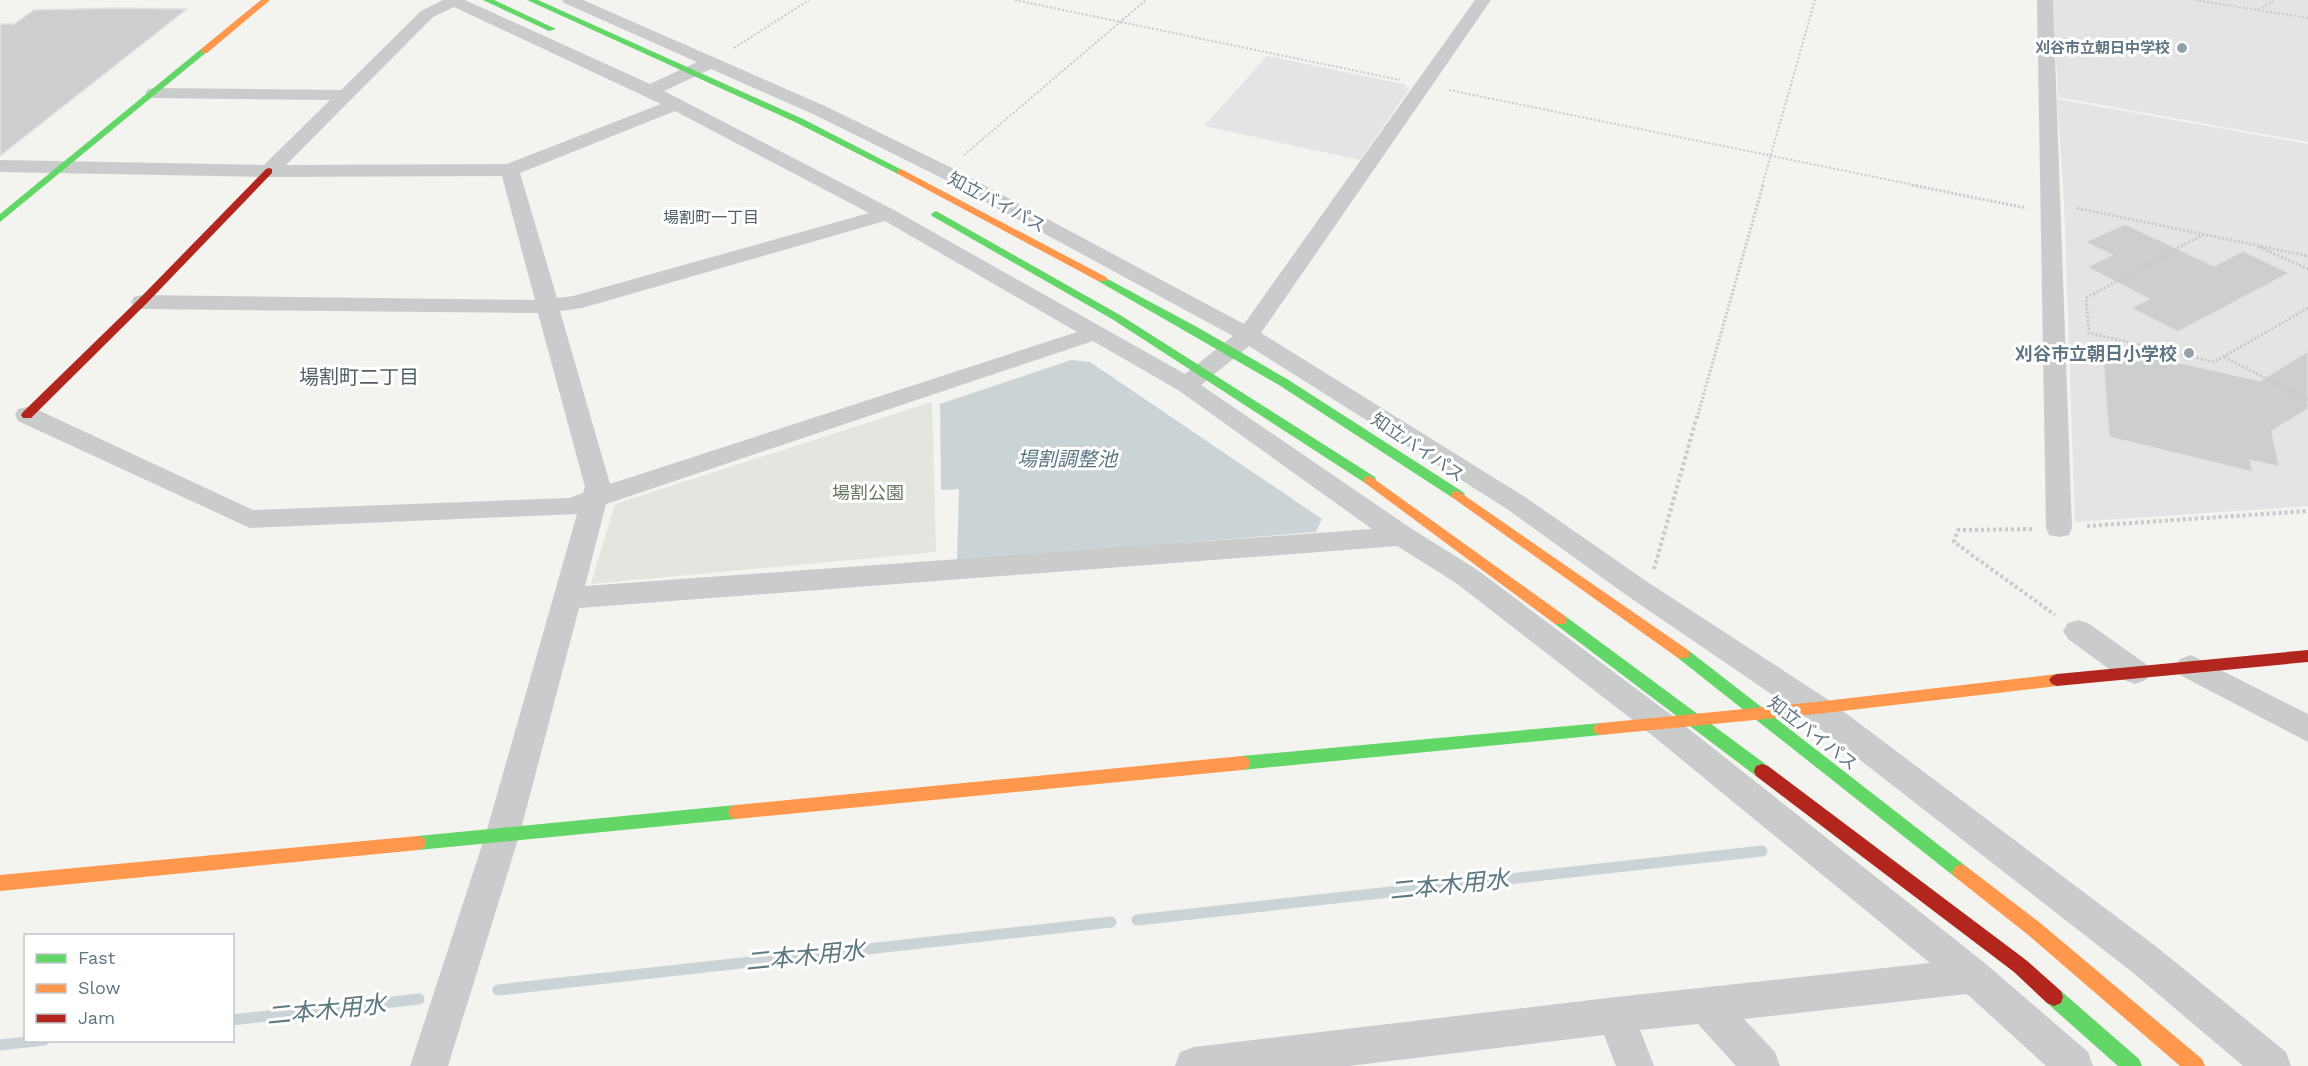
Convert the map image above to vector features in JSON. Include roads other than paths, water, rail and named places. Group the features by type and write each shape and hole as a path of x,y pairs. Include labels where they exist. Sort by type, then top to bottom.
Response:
{"main road":[{"path":"0,219 266,0"},
{"path":"487,0 562,33"},
{"name":"知立バイパス","path":"531,0 800,121 949,196 1156,309 1381,442 1663,638 2033,928 2195,1066"},
{"path":"647,72 690,91"},
{"path":"27,415 142,302 269,171"},
{"path":"923,207 1116,317 1356,470 1620,664 2020,966 2132,1066"},
{"path":"0,883 1816,708 2135,672 2308,656"}],"street":[{"path":"269,171 427,14 454,0 650,91 887,214 1186,385 1402,536 1466,576 1659,723 1973,976 2074,1066"},
{"path":"570,0 819,110 945,172 1248,335 1646,583 1816,708 2145,960 2272,1066"},
{"path":"1186,385 1248,335 1483,0"},
{"path":"2045,0 2059,528"},
{"path":"650,91 712,62"},
{"path":"154,93 347,95"},
{"path":"0,166 269,171 510,170 675,105"},
{"path":"429,1066 503,833 598,487 510,170"},
{"path":"142,302 548,306 574,303 887,214"},
{"path":"27,415 250,519 570,507 1096,333"},
{"path":"567,598 1402,536"},
{"path":"2078,631 2135,672"},
{"path":"2191,667 2308,729"},
{"path":"1194,1066 1616,1015 1973,976"},
{"path":"1706,1005 1761,1066"},
{"path":"1616,1015 1635,1066"}],"water":[{"name":"場割調整池","path":"1071,360 1090,362 1322,519 1316,532 957,561 959,489 941,490 940,404"}],"waterway":[{"name":"二本木用水","path":"1137,920 1762,851"},
{"name":"二本木用水","path":"498,990 1111,922"},
{"name":"二本木用水","path":"234,1020 419,999"},
{"name":"二本木用水","path":"0,1045 26,1042"}],"place":[{"name":"刈谷市立朝日中学校","path":"2182,48"},
{"name":"刈谷市立朝日小学校","path":"2189,353"}],"district":[{"name":"場割町一丁目","path":"711,217"},
{"name":"場割町二丁目","path":"359,377"}],"park label":[{"name":"場割公園","path":"868,492"}]}
